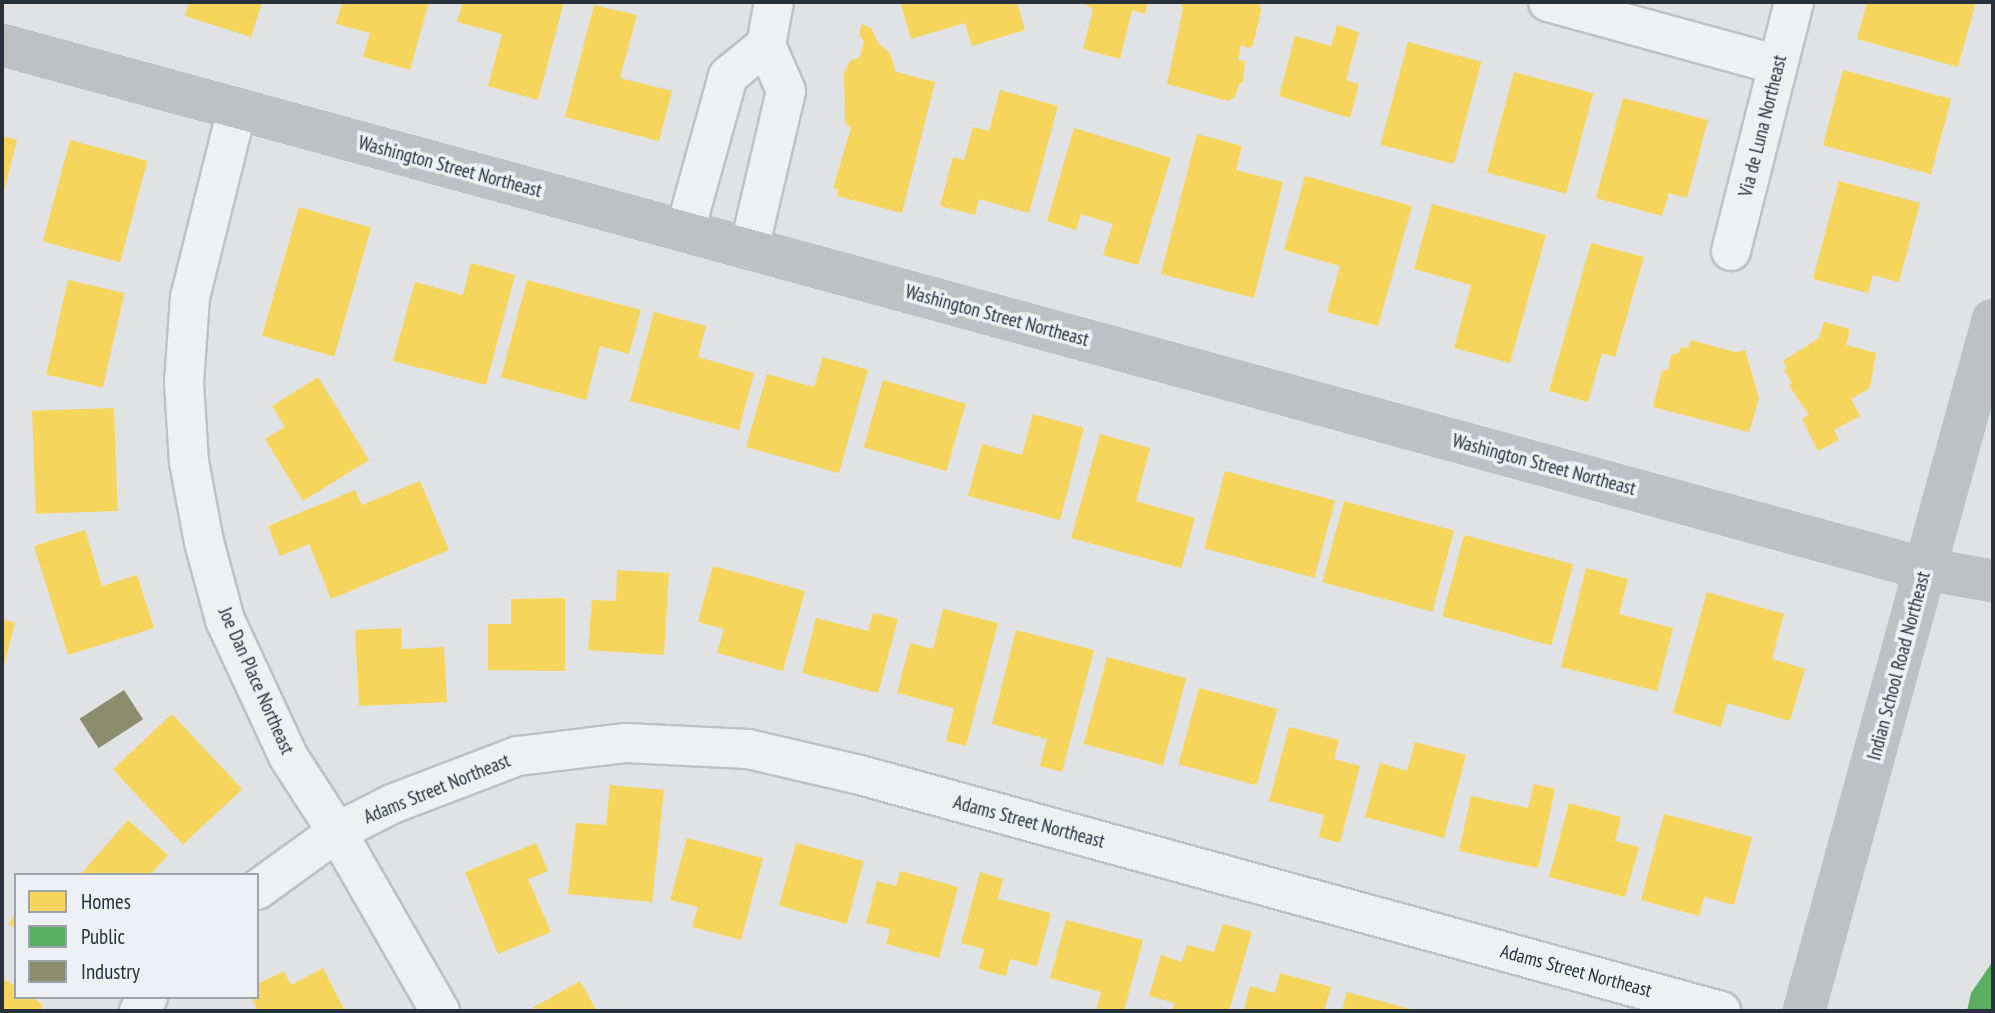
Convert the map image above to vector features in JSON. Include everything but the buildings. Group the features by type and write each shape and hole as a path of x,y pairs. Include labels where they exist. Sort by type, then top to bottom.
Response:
{"street":[{"path":"749,248 786,91 766,45 774,2"},
{"path":"1548,2 1778,65"},
{"name":"Via de Luna Northeast","path":"1731,251 1794,2"},
{"name":"Washington Street Northeast","path":"2,45 1925,569 1993,581"},
{"path":"685,231 728,76 766,45"},
{"path":"722,98 780,114"},
{"name":"Joe Dan Place Northeast","path":"237,109 190,297 184,383 189,462 204,542 225,620 288,756 337,832 440,1011"},
{"name":"Indian School Road Northeast","path":"1804,1011 1993,320"},
{"name":"Adams Street Northeast","path":"259,889 337,832 392,804 519,756 626,743 748,749 860,775 1707,1009"}]}
